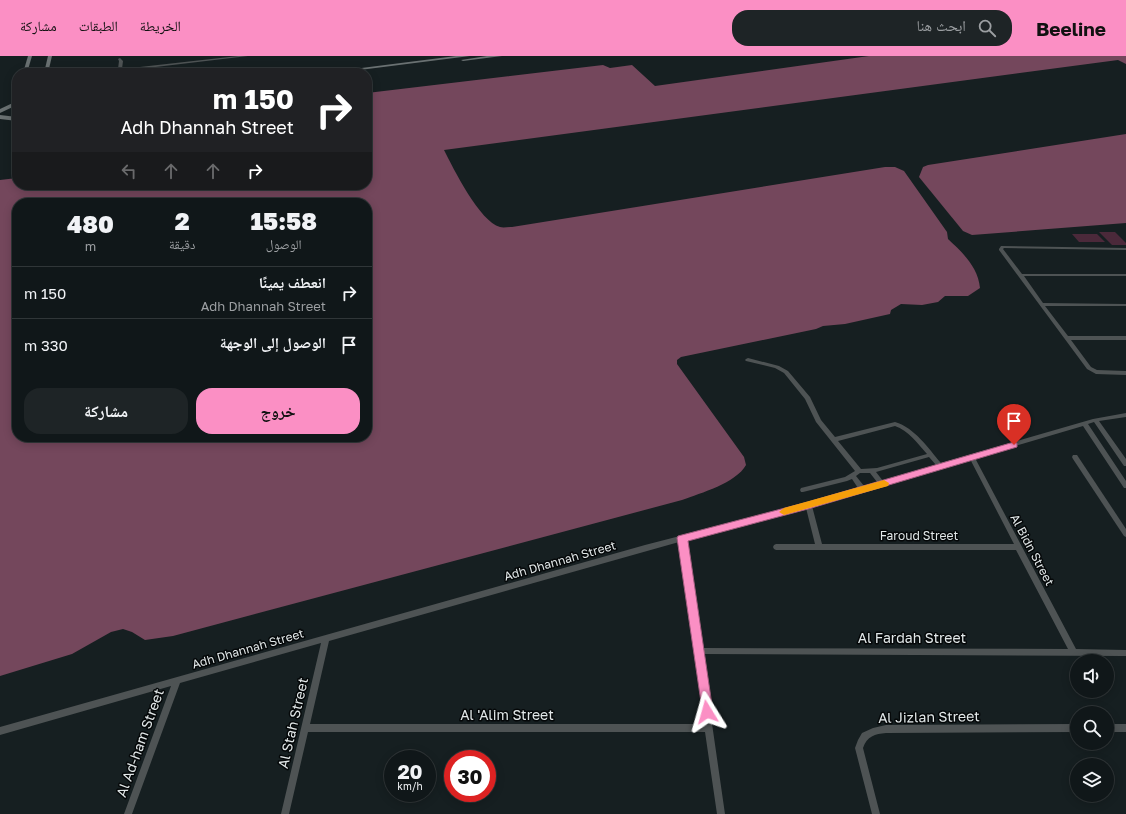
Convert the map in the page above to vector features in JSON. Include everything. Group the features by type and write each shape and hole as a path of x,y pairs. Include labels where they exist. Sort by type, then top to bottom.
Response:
{"street":[{"path":"26,68 30,56"},
{"path":"47,68 50,56"},
{"path":"121,68 124,56"},
{"path":"232,57 236,56"},
{"path":"138,68 246,56"},
{"path":"366,68 468,56"},
{"path":"372,71 500,56"},
{"path":"120,57 121,68"},
{"path":"1,110 12,105"},
{"path":"0,117 12,118"},
{"path":"1126,249 1003,247 1001,249 1093,371 1126,373"},
{"path":"1020,275 1126,275"},
{"path":"1042,304 1126,304"},
{"path":"1067,338 1126,338"},
{"path":"748,360 784,371 808,398 817,419 859,471"},
{"name":"Adh Dhannah Street","path":"0,730 682,538 808,505 972,458 1095,420 1126,415"},
{"path":"1095,420 1126,464"},
{"path":"834,440 897,424 904,428 941,467"},
{"path":"1084,424 1126,486"},
{"path":"803,490 845,479 859,471 871,470 930,455"},
{"path":"1076,456 1126,534"},
{"name":"Al Bidn Street","path":"972,458 1073,651"},
{"path":"871,470 882,484"},
{"path":"852,475 863,489"},
{"path":"808,505 820,547"},
{"path":"682,538 721,814"},
{"name":"Faroud Street","path":"776,547 1018,547"},
{"name":"Al Stah Street","path":"285,814 326,639"},
{"name":"Al Fardah Street","path":"698,651 1073,651 1126,653"},
{"name":"Al Ad-ham Street","path":"128,814 177,681"},
{"name":"Al 'Alim Street","path":"305,728 709,728"},
{"name":"Al Jizlan Street","path":"876,814 859,748 863,738 871,731 886,729 1070,728"},
{"path":"1114,728 1126,728"}],"shaded area":[{"path":"869,56 1126,56 1126,64 1118,60 444,150 460,181 476,205 492,223 500,227 512,227 885,167 895,167 904,171 947,232 948,239 969,261 979,280 980,288 968,296 945,296 938,302 922,305 901,304 891,310 890,314 845,324 823,326 816,329 681,357 677,360 677,364 744,457 746,465 734,477 708,491 682,500 173,636 145,640 132,632 123,629 111,632 72,654 0,676 0,180 12,179 12,190 372,190 372,92 603,65 610,68 632,65 655,86"},
{"path":"1126,134 1126,223 972,235 963,231 919,177 923,167 928,165"},
{"path":"1099,232 1115,232 1126,243 1126,245 1112,245"},
{"path":"1072,234 1097,234 1105,242 1079,242"}],"slow traffic":[{"path":"784,512 884,483"}],"route":[{"path":"707,712 682,538 808,505 1014,445"}]}
